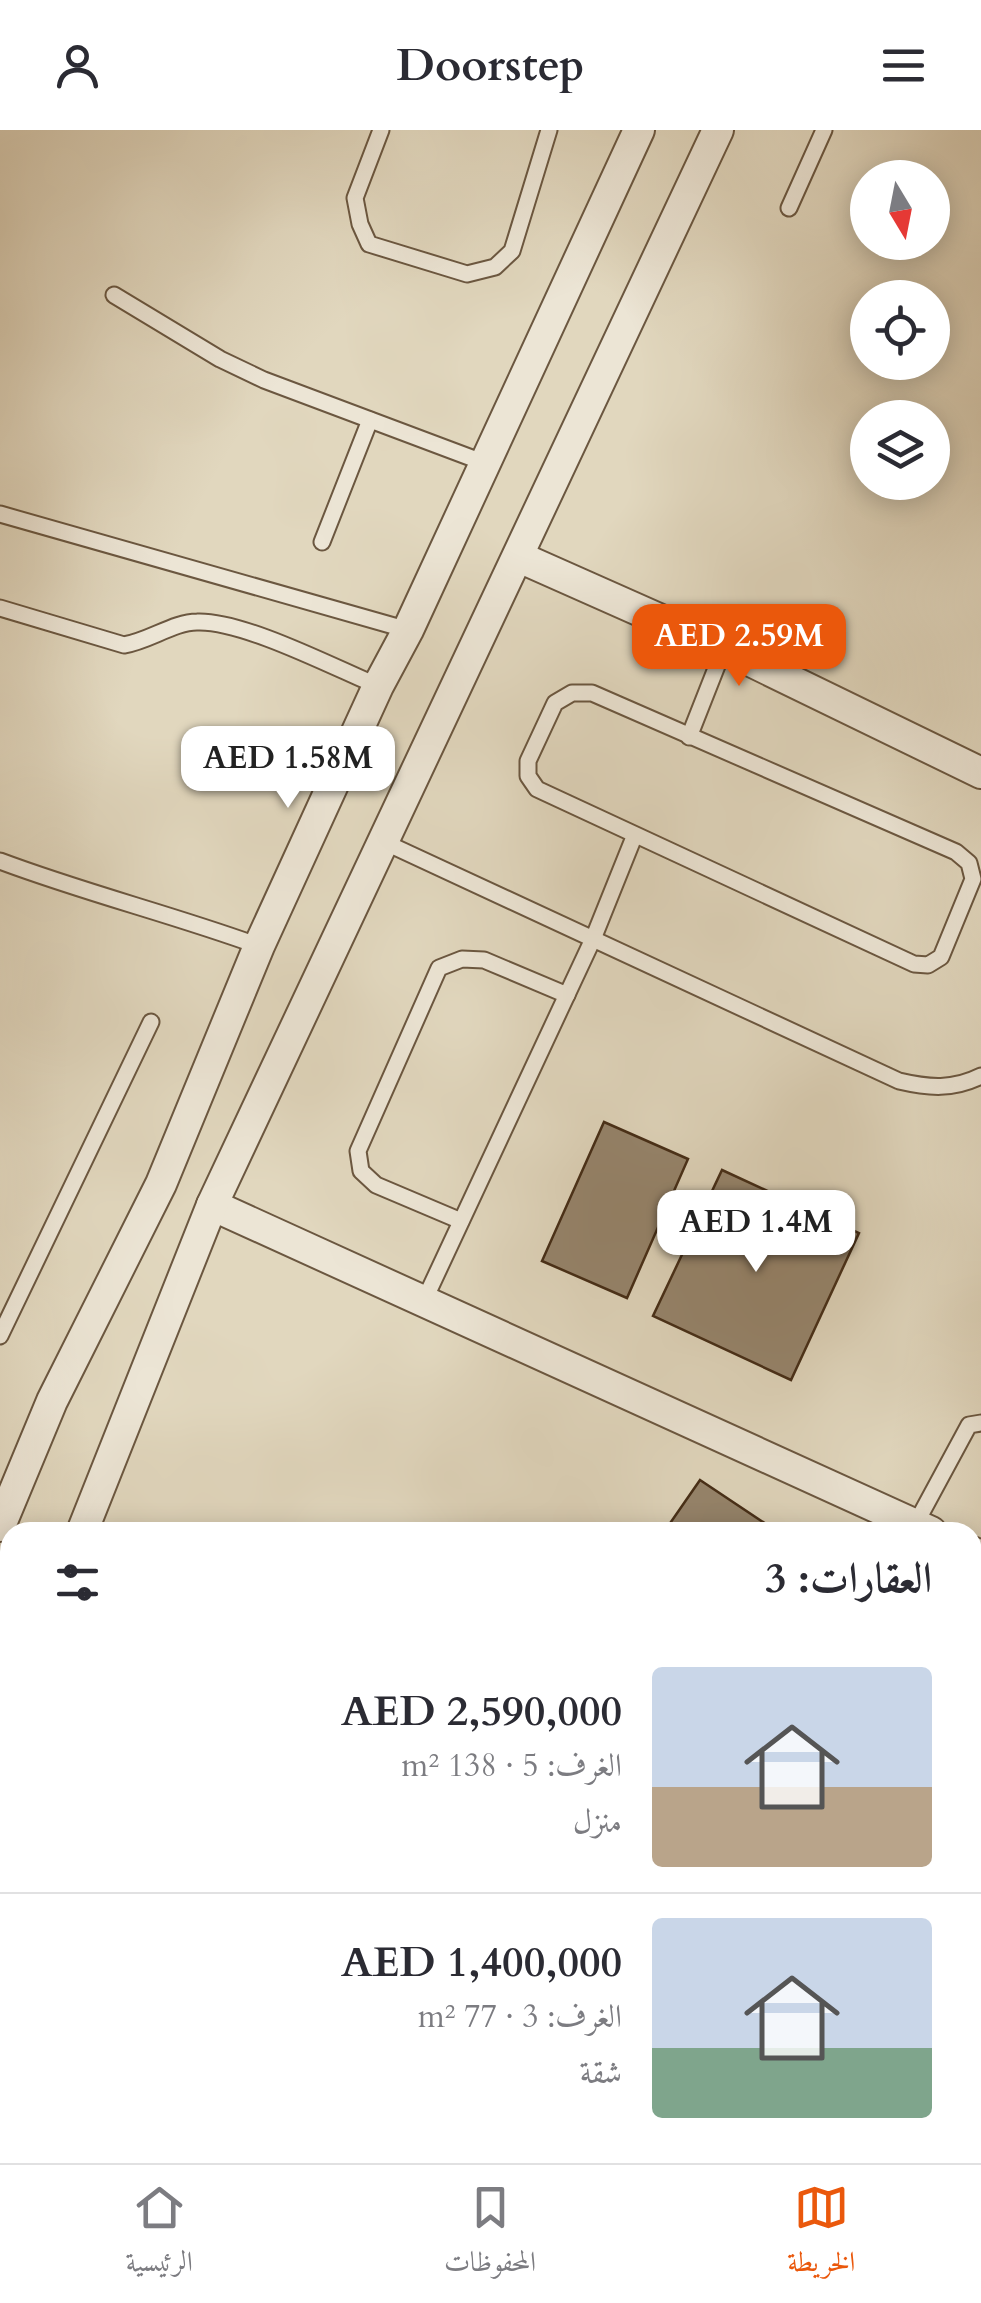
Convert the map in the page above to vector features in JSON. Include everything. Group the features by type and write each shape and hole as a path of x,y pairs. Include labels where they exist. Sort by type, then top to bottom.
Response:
{"street":[{"path":"2,1522 52,1400 161,1184 259,946 378,686 408,630 639,130"},
{"path":"86,1522 212,1205 718,130"},
{"path":"518,557 724,648 981,773"},
{"path":"212,1205 908,1522"}],"lane":[{"path":"381,130 355,198 369,244 467,274 495,267 512,251 548,130"},
{"path":"789,208 824,130"},
{"path":"114,295 220,359 264,380 485,463"},
{"path":"322,542 370,420"},
{"path":"0,514 408,630"},
{"path":"0,608 124,645 145,642 192,621 226,623 378,686"},
{"path":"689,736 724,648"},
{"path":"572,693 592,693 956,852 969,863 973,879 941,957 928,965 914,964 634,837 537,789 528,776 528,761 555,702 572,693"},
{"path":"424,1301 593,938 634,837"},
{"path":"384,842 899,1080 925,1088 951,1087 981,1076"},
{"path":"0,861 68,887 187,920 259,946"},
{"path":"461,1221 376,1185 361,1171 358,1150 439,968 462,958 484,960 567,995"},
{"path":"0,1336 151,1022"},
{"path":"926,1522 969,1424 981,1423"}],"building":[{"path":"604,1122 688,1159 627,1298 542,1261"},
{"path":"722,1170 859,1233 791,1380 653,1316"},
{"path":"700,1480 763,1522 671,1522"}]}
